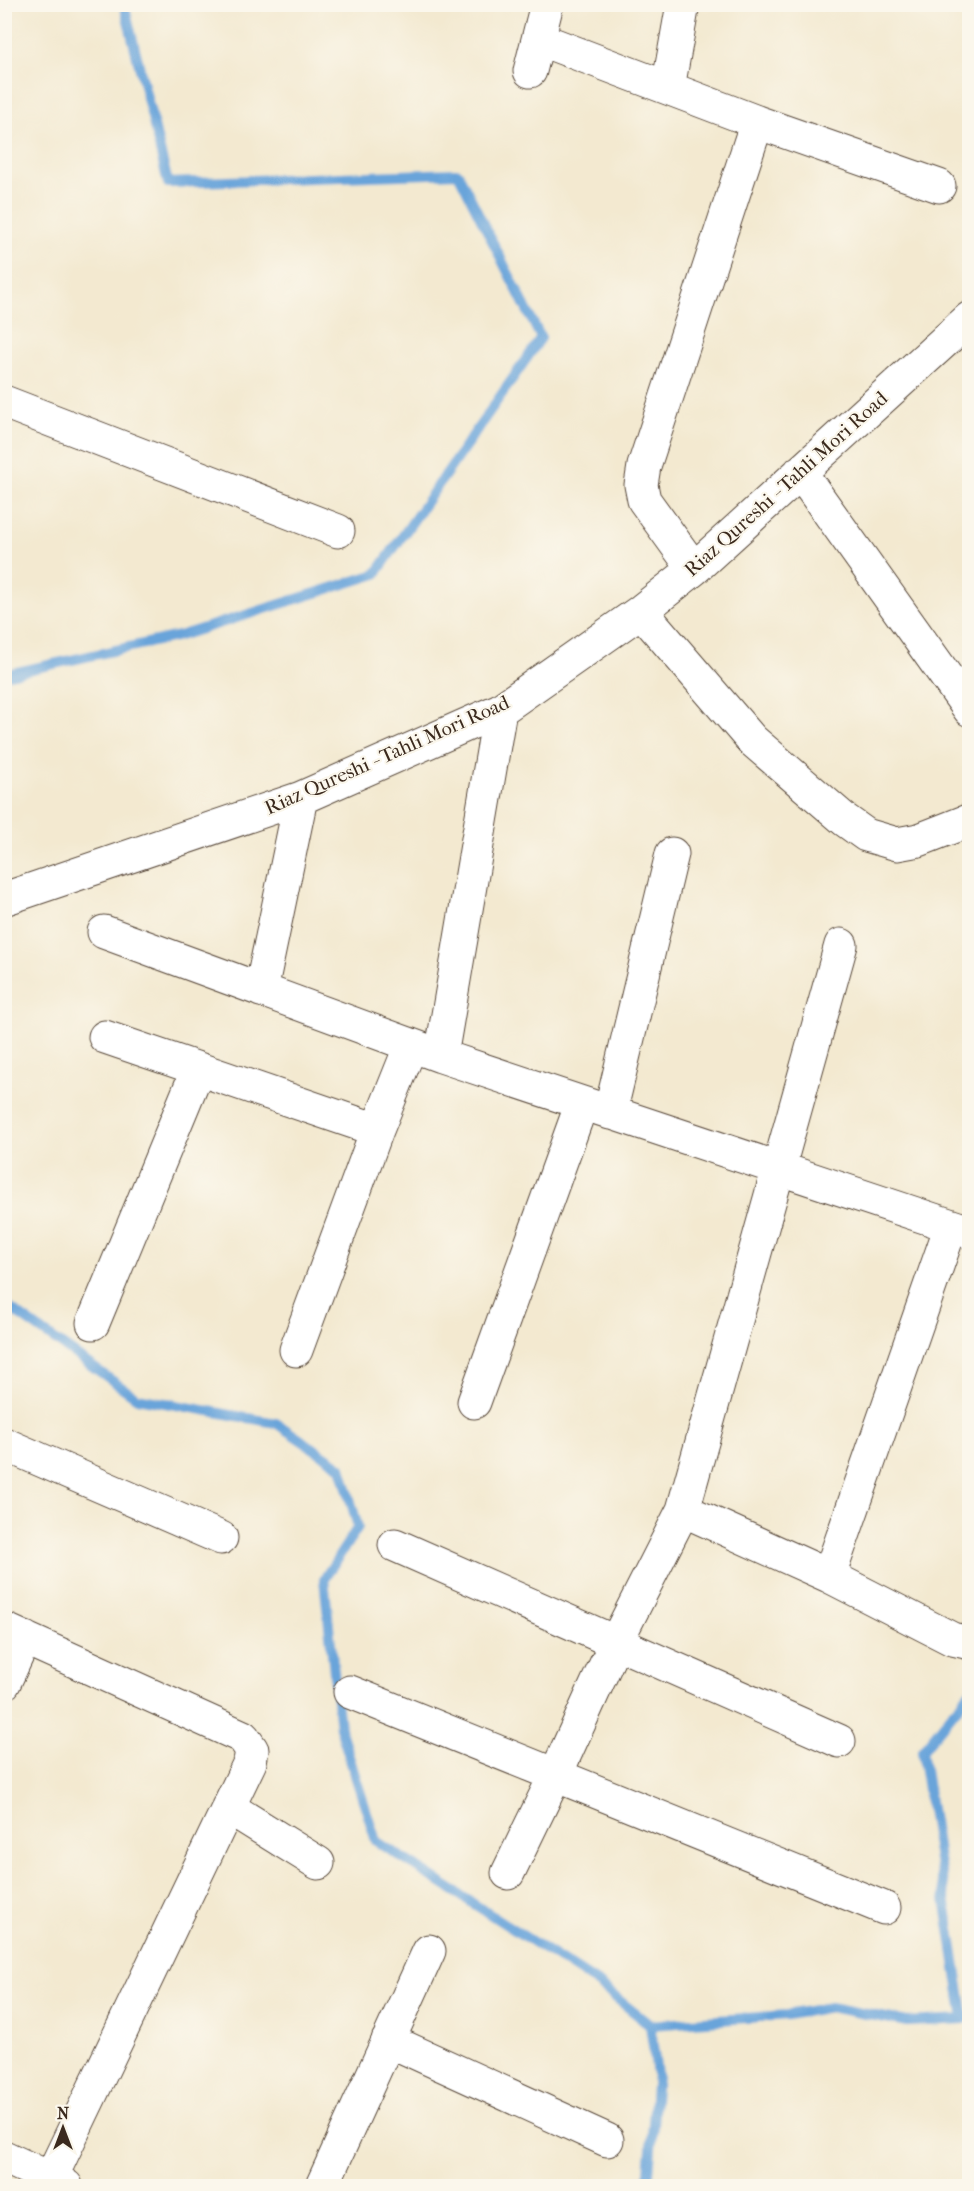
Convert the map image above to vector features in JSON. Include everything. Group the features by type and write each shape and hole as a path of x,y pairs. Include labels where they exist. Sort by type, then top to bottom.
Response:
{"street":[{"path":"530,72 547,4"},
{"path":"668,88 683,4"},
{"path":"539,39 757,122 939,186"},
{"path":"694,569 644,500 641,485 644,466 757,122"},
{"name":"Riaz Qureshi - Tahli Mori Road","path":"14,895 301,798 500,710 641,611 694,569 969,318"},
{"path":"6,405 338,531"},
{"path":"800,472 969,710"},
{"path":"641,611 752,740 845,820 866,835 897,844 919,840 969,820"},
{"path":"441,1056 500,710"},
{"path":"261,990 301,798"},
{"path":"474,1402 596,1108 672,854"},
{"path":"104,932 441,1056 960,1229 829,1576"},
{"path":"508,1873 616,1642 683,1510 841,945"},
{"path":"105,1037 377,1130"},
{"path":"296,1350 377,1130 411,1045"},
{"path":"93,1323 198,1069"},
{"path":"4,1444 221,1538"},
{"path":"683,1510 829,1576 961,1641"},
{"path":"395,1545 838,1741"},
{"path":"4,1683 15,1634 243,1737 252,1750 250,1762 55,2184 4,2157"},
{"path":"350,1692 884,1908"},
{"path":"228,1807 318,1863"},
{"path":"322,2187 429,1951"},
{"path":"388,2040 607,2140"}],"waterway":[{"path":"4,675 179,636 376,574 541,338 458,173 168,183 124,4"},
{"path":"4,1304 137,1398 276,1423 341,1467 358,1527 324,1579 340,1728 376,1841 600,1985 650,2025 657,2074 648,2186"},
{"path":"650,2025 787,2015 830,2007 907,2022 964,2019 922,1751 970,1692"}]}
